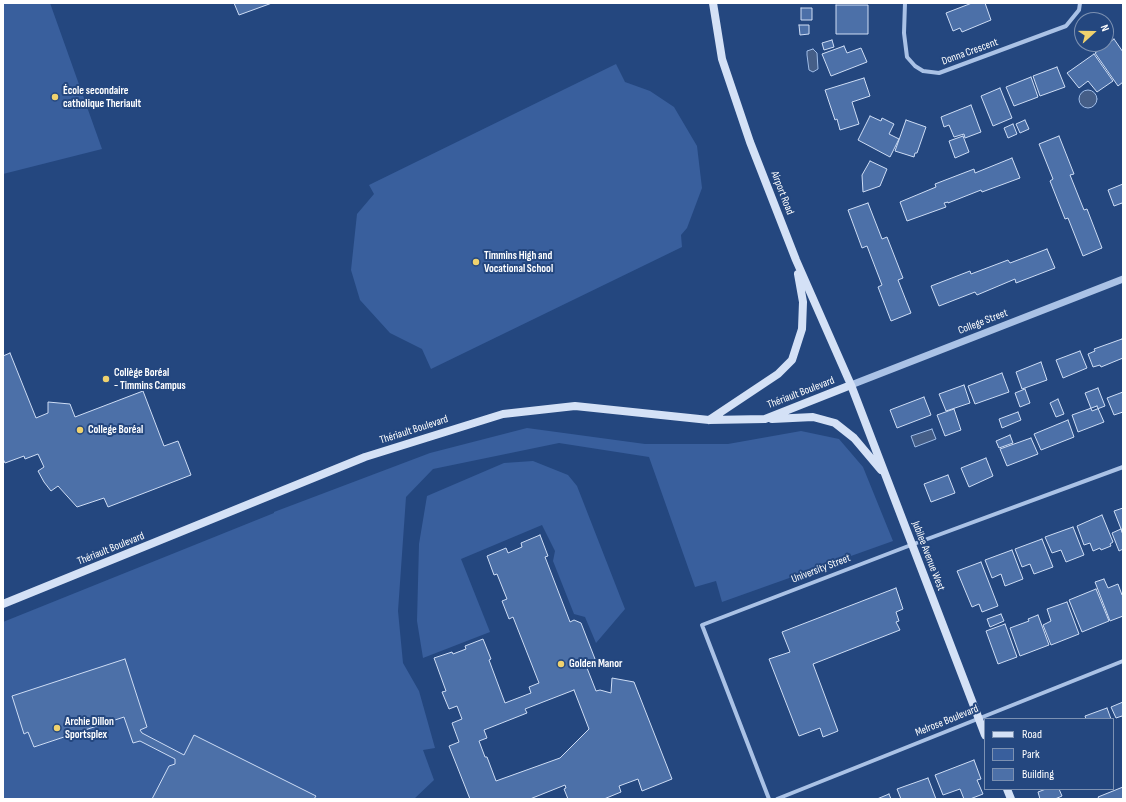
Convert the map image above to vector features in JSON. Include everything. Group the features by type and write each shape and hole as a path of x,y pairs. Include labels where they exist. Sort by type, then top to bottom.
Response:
{"main road":[{"name":"Airport Road","path":"713,3 722,59 750,142 796,260 851,385"},
{"path":"709,420 763,385 778,374 792,360 802,329 803,302 796,260"},
{"name":"Thériault Boulevard","path":"3,604 365,457 503,414 574,406 709,420 765,419 851,385"},
{"name":"Jubilee Avenue West","path":"851,385 984,733"},
{"path":"765,419 813,417 835,423 854,438 887,477"}],"street":[{"name":"Donna Crescent","path":"904,3 904,33 907,56 915,66 923,71 938,73 1066,26 1079,10 1080,3"},
{"name":"College Street","path":"851,385 1123,279"},
{"name":"University Street","path":"769,799 702,625 911,544 1123,467"},
{"name":"Melrose Boulevard","path":"777,799 1123,661"}],"green space":[{"name":"École secondaire catholique Theriault","path":"3,3 50,3 102,149 3,174"},
{"path":"616,64 625,82 650,91 674,107 697,146 702,188 687,228 681,235 682,247 431,369 422,349 390,333 360,300 351,270 357,214 374,194 369,185"},
{"path":"527,428 645,444 728,444 801,431 839,439 863,467 893,541 722,602 716,581 695,587 649,457 559,443 433,469 406,497 398,611 403,663 419,691 435,748 423,750 434,780 414,799 3,799 3,622 274,512 430,453"},
{"path":"533,461 568,475 577,486 625,609 596,643 585,617 574,614 553,561 555,551 542,525 461,559 490,632 423,658 417,621 419,544 427,496 504,463"}],"shaded area":[{"path":"813,49 817,53 818,69 813,72 809,70 807,51"},
{"path":"1088,90 1094,93 1097,99 1094,105 1088,108 1082,105 1079,99 1082,93"},
{"path":"932,429 936,439 915,447 911,436"}],"building":[{"path":"234,3 272,3 239,15"},
{"path":"972,3 985,3 991,20 962,32 960,28 953,31 946,13"},
{"path":"836,5 868,5 868,34 836,34"},
{"path":"801,8 812,8 812,20 801,20"},
{"path":"799,25 809,25 809,34 800,35"},
{"path":"1114,39 1123,52 1123,82 1118,86 1095,53 1114,52"},
{"path":"832,40 834,47 824,50 822,43"},
{"path":"844,46 847,53 861,48 867,62 831,76 822,54"},
{"path":"1094,54 1113,81 1097,92 1088,81 1079,88 1067,73"},
{"path":"1057,67 1065,87 1040,96 1033,76"},
{"path":"1031,77 1038,97 1014,106 1006,87"},
{"path":"864,78 870,96 852,102 859,124 840,130 825,90"},
{"path":"1000,88 1012,118 993,126 981,96"},
{"path":"971,105 981,132 965,138 964,134 954,137 949,125 944,127 941,117"},
{"path":"870,116 881,121 882,118 894,124 889,134 899,139 890,157 858,140"},
{"path":"906,120 926,127 917,153 915,153 914,157 895,151"},
{"path":"1025,120 1029,129 1020,133 1016,124"},
{"path":"1013,124 1017,134 1008,138 1004,128"},
{"path":"963,136 969,152 955,158 949,141"},
{"path":"1059,136 1074,174 1070,175 1084,210 1087,209 1102,248 1083,256 1068,218 1065,219 1050,181 1053,179 1039,144"},
{"path":"1012,158 1020,178 982,192 981,190 948,203 944,203 946,207 907,221 900,202 936,187 935,184 974,169 975,173"},
{"path":"870,161 887,169 880,186 863,192 862,175"},
{"path":"1123,184 1123,205 1122,203 1114,206 1108,190"},
{"path":"868,203 882,239 887,237 903,278 898,280 911,313 891,321 878,287 882,285 867,246 862,248 848,210"},
{"path":"1047,249 1055,268 1016,283 1015,279 977,295 975,292 939,306 931,286 970,271 971,274 1008,260 1010,263"},
{"path":"1122,339 1123,358 1101,367 1100,365 1093,367 1088,354 1095,351 1094,349"},
{"path":"1080,351 1087,368 1063,378 1056,360"},
{"name":"College Boréal","path":"10,353 36,418 48,413 48,402 70,404 75,417 143,391 164,446 178,441 191,475 108,507 104,498 77,507 58,486 51,491 44,482 38,471 44,467 38,454 25,459 24,456 5,463 3,459 3,356"},
{"path":"1041,362 1047,380 1022,389 1016,372"},
{"path":"1002,373 1009,392 975,404 968,386"},
{"path":"964,385 970,403 946,411 939,394"},
{"path":"1098,388 1105,406 1092,411 1085,393"},
{"path":"1025,389 1030,403 1020,407 1015,393"},
{"path":"1123,392 1123,412 1114,415 1107,398"},
{"path":"924,397 931,415 897,428 890,410"},
{"path":"1058,399 1064,414 1056,417 1050,403"},
{"path":"1097,406 1104,422 1078,432 1072,415"},
{"path":"954,409 961,430 945,436 937,415"},
{"path":"1018,412 1021,420 1002,428 999,419"},
{"path":"1068,420 1074,437 1041,450 1034,434"},
{"path":"1010,435 1013,443 999,448 996,441"},
{"path":"1031,438 1038,454 1007,466 1000,449"},
{"path":"986,458 993,476 969,487 961,468"},
{"path":"948,475 955,493 931,502 924,484"},
{"path":"1123,508 1123,534 1114,511"},
{"path":"1102,515 1113,542 1110,544 1111,546 1093,551 1090,543 1084,545 1077,526"},
{"path":"1073,527 1084,555 1066,562 1061,550 1052,553 1045,537"},
{"path":"1121,529 1123,535 1123,549 1119,551 1112,533"},
{"name":"Golden Manor","path":"540,535 548,556 545,557 570,622 574,620 581,623 595,659 587,668 596,691 600,690 611,693 612,678 634,682 672,779 642,791 638,779 619,786 621,792 604,799 568,799 564,789 566,788 565,785 530,799 470,799 449,746 459,742 452,723 462,719 457,706 449,709 442,692 446,691 434,658 452,652 453,654 466,649 465,646 483,639 505,703 531,693 529,687 539,683 513,617 509,619 502,601 507,599 497,574 494,575 487,556 506,548 508,553 522,547 521,543","holes":["574,690 589,729 560,758 496,781 479,741 487,738 484,730 527,713 525,709"]},
{"path":"1042,539 1053,567 1034,574 1030,564 1022,567 1015,549"},
{"path":"1012,550 1023,579 1005,586 1001,574 992,578 985,560"},
{"path":"981,562 998,606 982,612 979,604 972,607 957,571"},
{"path":"1104,579 1108,588 1118,584 1122,595 1123,594 1123,616 1110,621 1095,582"},
{"path":"896,588 903,609 896,612 899,621 896,622 900,630 813,664 838,731 823,737 820,728 799,736 769,659 790,652 782,632"},
{"path":"1096,589 1109,621 1082,632 1069,600"},
{"path":"1067,602 1079,634 1051,645 1043,625 1051,621 1047,609"},
{"path":"1001,614 1004,621 990,627 987,619"},
{"path":"1038,615 1049,645 1020,656 1010,628 1029,621 1028,619"},
{"path":"1005,624 1017,657 998,664 986,631"},
{"name":"Archie Dillon Sportsplex","path":"125,659 147,727 140,730 142,733 184,755 194,735 316,796 314,799 152,799 169,766 175,764 175,759 140,741 133,743 124,717 34,747 28,732 24,734 12,696"},
{"path":"1123,702 1123,718 1122,716 1116,718 1111,707"},
{"path":"1107,708 1111,718 1086,718 1085,716"},
{"path":"974,760 981,779 977,780 983,794 970,799 964,799 960,789 943,795 935,775"},
{"path":"928,778 936,799 901,799 897,789"},
{"path":"1123,787 1123,799 1099,799 1098,797"},
{"path":"1043,790 1059,790 1062,796 1055,799 1040,799 1038,792"},
{"path":"889,794 891,799 877,799"}],"place":[{"name":"École secondaire catholique Theriault","path":"55,97"},
{"name":"Timmins High and Vocational School","path":"476,262"},
{"name":"Collège Boréal - Timmins Campus","path":"106,379"},
{"name":"College Boréal","path":"80,430"},
{"name":"Golden Manor","path":"561,664"},
{"name":"Archie Dillon Sportsplex","path":"57,728"}]}
